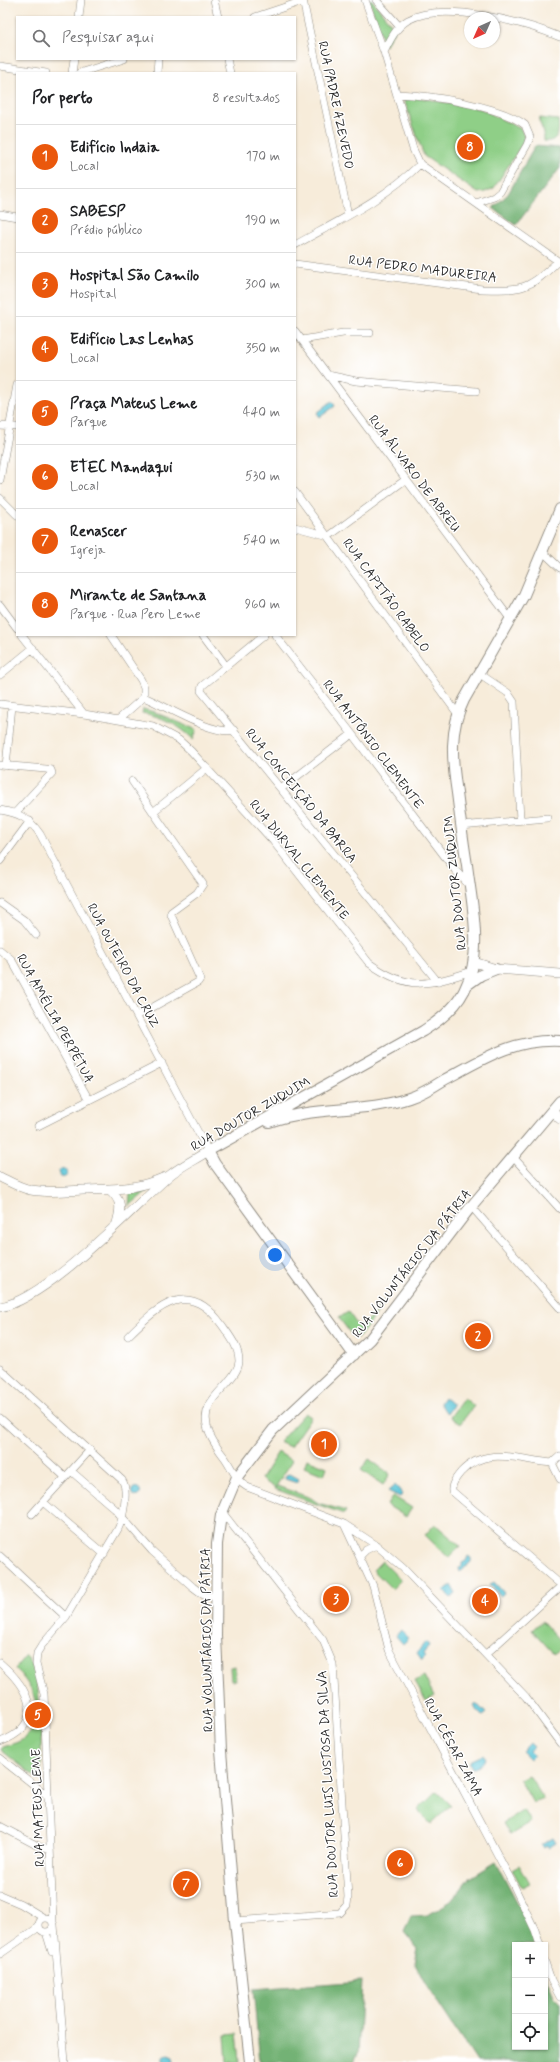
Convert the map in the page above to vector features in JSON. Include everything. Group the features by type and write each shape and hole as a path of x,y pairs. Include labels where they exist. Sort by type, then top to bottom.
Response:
{"main road":[{"name":"RUA DOUTOR ZUQUIM","path":"1,1308 19,1300 52,1279 171,1174 208,1151 432,1025 451,1009 467,985 473,966 475,937 470,886 452,754 457,713 511,620 543,552 560,509"},
{"path":"473,966 560,974"},
{"path":"467,985 481,975 496,969"},
{"path":"261,1121 268,1122 292,1115 390,1104 427,1090 489,1055 510,1047 536,1041 560,1040"},
{"name":"RUA VOLUNTÁRIOS DA PÁTRIA","path":"250,2062 235,1922 221,1751 216,1636 217,1544 222,1512 237,1477 273,1430 354,1355 378,1330 471,1206 514,1158 560,1101"},
{"path":"552,1111 560,1119"},
{"path":"208,1151 354,1355"},
{"path":"0,1177 30,1190 51,1192 134,1188 171,1174"},
{"path":"110,1190 118,1198 121,1205 117,1223"}],"street":[{"path":"79,16 81,0"},
{"path":"214,0 218,16"},
{"path":"258,16 303,0"},
{"name":"RUA PADRE AZEVEDO","path":"303,0 348,215"},
{"path":"365,0 384,52 413,149 420,164 476,203 494,197 500,192 527,145 530,136 525,125 504,114 482,108 428,97 397,94"},
{"path":"376,0 400,26"},
{"path":"384,52 400,26 414,18 428,14 475,15 526,25 560,37"},
{"path":"72,72 74,60"},
{"path":"82,72 121,60"},
{"path":"157,72 158,60"},
{"path":"227,60 230,72"},
{"path":"0,66 39,72"},
{"path":"296,244 387,191 420,164"},
{"name":"RUA PEDRO MADUREIRA","path":"296,263 506,290 532,285 558,261 476,203"},
{"path":"0,214 16,217"},
{"name":"RUA ÁLVARO DE ABREU","path":"296,332 511,620"},
{"path":"302,340 343,332 370,333"},
{"path":"328,375 356,381 476,391"},
{"path":"0,480 13,427 16,396"},
{"path":"0,426 13,427"},
{"path":"296,527 329,536 406,480"},
{"name":"RUA CAPITÃO RABELO","path":"296,493 329,536 457,713"},
{"path":"0,498 16,514"},
{"path":"543,552 560,568"},
{"path":"0,605 16,627"},
{"path":"23,636 84,714"},
{"path":"111,636 141,680 144,687 144,697 119,719"},
{"path":"204,636 226,666"},
{"name":"RUA CONCEIÇÃO DA BARRA","path":"263,636 200,689 282,788 438,982"},
{"name":"RUA ANTÔNIO CLEMENTE","path":"276,636 455,870 470,886"},
{"path":"0,674 33,648"},
{"path":"480,674 508,693 514,702 520,820"},
{"path":"144,697 214,730 228,732 234,730"},
{"name":"RUA DURVAL CLEMENTE","path":"0,704 119,719 152,726 167,732 179,740 207,768 273,841 369,963 382,972 397,979 413,983 438,982 473,966"},
{"path":"12,706 3,765 46,769 51,770 52,773 15,812"},
{"path":"282,788 352,734"},
{"path":"153,812 207,768"},
{"path":"132,781 202,884 197,893 171,912 200,979 198,982 137,1016"},
{"name":"RUA OUTEIRO DA CRUZ","path":"0,810 15,812 30,821 40,834 57,863 208,1151"},
{"path":"461,826 547,818"},
{"path":"0,861 30,821"},
{"path":"0,904 24,920 36,935"},
{"name":"RUA AMÉLIA PERPÉTUA","path":"0,950 11,959 89,1100"},
{"path":"38,1126 162,1063"},
{"path":"514,1158 560,1209"},
{"path":"471,1206 560,1308"},
{"path":"128,1336 149,1315 161,1306 172,1301 191,1301 201,1304 220,1322 234,1342 239,1361 232,1378 209,1404 206,1420 215,1446 230,1464 237,1477 247,1487 344,1524 376,1546 403,1568 526,1696 560,1743"},
{"path":"0,1369 90,1450 32,1514"},
{"path":"0,1418 65,1477"},
{"name":"RUA MATEUS LEME","path":"65,2062 55,1964 44,1694 36,1664 42,1645 66,1617 104,1554 122,1517 125,1486 122,1480 90,1450"},
{"path":"486,1654 560,1585 452,1492 454,1482 472,1462 487,1456 552,1463 560,1456"},
{"path":"552,1463 560,1479"},
{"path":"71,1471 122,1517 152,1551 193,1587 205,1596 217,1596"},
{"path":"43,1502 104,1554"},
{"name":"RUA DOUTOR LUIS LUSTOSA DA SILVA","path":"222,1512 323,1640 333,1664 348,1897 347,1905 340,1913 235,1922"},
{"name":"RUA CÉSAR ZAMA","path":"344,1524 373,1586 389,1650 513,1884 535,1930 539,1942"},
{"path":"360,1556 366,1550 376,1546"},
{"path":"0,1556 66,1617"},
{"path":"0,1663 19,1681 28,1695 30,1707 28,1718 22,1727 12,1736 0,1742"},
{"path":"0,1758 48,1796"},
{"path":"0,1826 40,1847 50,1850"},
{"path":"0,1895 21,1904 45,1917 54,1924 51,1930 46,1932 21,1904"},
{"name":"RUA MATEUS LEME","path":"45,1917 52,1899"},
{"path":"0,1954 39,1925 45,1917"},
{"name":"RUA MATEUS LEME","path":"46,1932 55,1964"},
{"path":"548,1971 560,1997"}],"green space":[{"path":"369,0 372,0 395,29 385,46"},
{"path":"405,97 415,97 481,109 521,129 524,136 523,143 494,188 478,193 424,156 404,100"},
{"path":"540,118 558,120 557,136 552,140 544,141 544,133 539,121"},
{"path":"535,146 560,148 560,168 516,225 493,208 508,194"},
{"path":"143,709 197,730 193,739 182,729 169,722 156,716 142,713"},
{"path":"147,1191 129,1206 130,1194"},
{"path":"384,1300 386,1302 359,1337 354,1338 339,1318 348,1312 359,1327 372,1317"},
{"path":"464,1398 474,1406 460,1424 450,1417"},
{"path":"305,1413 311,1417 290,1447 279,1442"},
{"path":"278,1452 292,1461 275,1488 261,1479"},
{"path":"307,1459 327,1467 324,1475 304,1467"},
{"path":"369,1459 390,1474 383,1485 361,1470"},
{"path":"278,1486 311,1498 318,1503 346,1511 344,1514 275,1489"},
{"path":"393,1496 412,1508 406,1517 387,1505"},
{"path":"435,1524 460,1546 449,1558 425,1535"},
{"path":"382,1561 401,1580 392,1589 373,1570"},
{"path":"542,1621 560,1641 560,1648 554,1654 532,1630"},
{"path":"26,1656 32,1665 39,1695 41,1777 39,1780 1,1750 2,1747 20,1741 29,1734 35,1725 37,1715 33,1695 22,1676 15,1669"},
{"path":"235,1666 235,1680 231,1680 230,1667"},
{"path":"424,1676 434,1696 426,1701 415,1681"},
{"path":"529,1775 543,1798 533,1803 520,1780"},
{"path":"437,1791 451,1805 431,1824 418,1810"},
{"path":"524,1810 531,1822 510,1835 503,1823"},
{"path":"496,1862 532,1930 535,1942 512,1942 512,2050 548,2050 548,1981 554,1996 560,2002 560,2062 477,2062 425,1983 415,1964 418,1949 404,1932 411,1916 428,1915 451,1901 470,1878"},
{"path":"519,1865 530,1884 522,1888 512,1869"},
{"path":"362,1981 358,2053 354,2062 260,2062 253,1989"},
{"path":"236,2034 239,2062 227,2062 225,2035"}],"water":[{"path":"332,401 335,406 320,417 317,413"},
{"path":"63,1168 68,1173 63,1178 58,1173"},
{"path":"444,1397 453,1405 447,1414 440,1403"},
{"path":"290,1474 299,1479 297,1483 285,1479 286,1475"},
{"path":"395,1485 403,1494 400,1497 388,1491"},
{"path":"134,1488 138,1488 140,1492 138,1496 134,1496 132,1494 132,1490"},
{"path":"468,1556 471,1558 471,1562 460,1572 459,1567 462,1566 462,1563 466,1561"},
{"path":"494,1582 504,1593 501,1596 490,1585"},
{"path":"451,1585 456,1594 451,1598 444,1591"},
{"path":"401,1630 409,1638 403,1644 396,1636"},
{"path":"425,1642 429,1645 424,1654 426,1656 422,1660 417,1653"},
{"path":"476,1703 486,1713 482,1716 475,1709 476,1708 474,1705"},
{"path":"530,1743 534,1747 530,1751 534,1755 530,1759 522,1751"},
{"path":"483,1755 485,1759 483,1763 472,1768 470,1761"},
{"path":"553,1838 556,1843 548,1848 547,1846 543,1848 541,1845"},
{"path":"168,2054 173,2056 174,2062 163,2062 163,2057"}],"place":[{"name":"Mirante de Santana","path":"470,147"},
{"name":"SABESP","path":"478,1336"},
{"name":"Edifício Indaia","path":"324,1444"},
{"name":"Hospital São Camilo","path":"336,1599"},
{"name":"Edifício Las Lenhas","path":"485,1601"},
{"name":"Praça Mateus Leme","path":"38,1715"},
{"name":"ETEC Mandaqui","path":"400,1863"},
{"name":"Renascer","path":"186,1884"}]}
